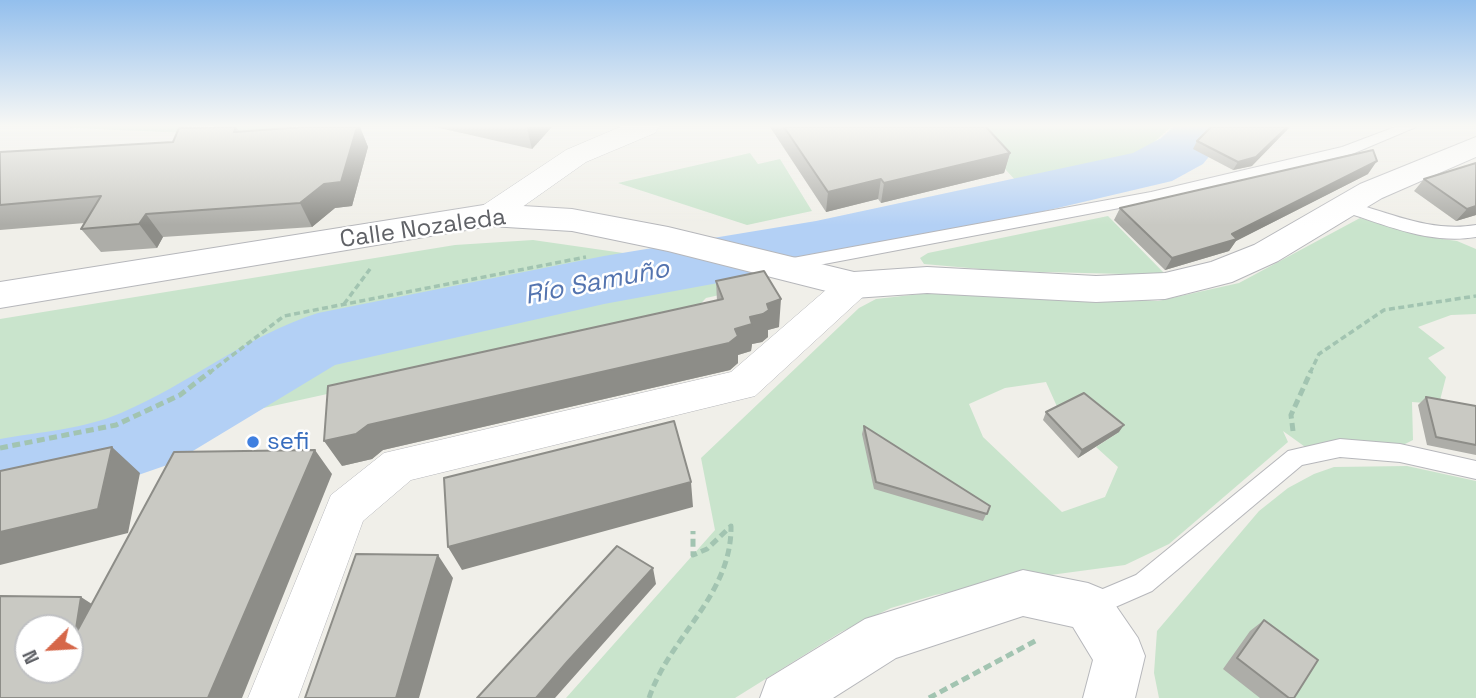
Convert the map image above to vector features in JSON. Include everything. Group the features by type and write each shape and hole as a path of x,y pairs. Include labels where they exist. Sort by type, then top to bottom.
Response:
{"street":[{"path":"490,215 571,160"},
{"name":"Calle Nozaleda","path":"0,295 490,215 572,220 869,283 927,280 1096,289 1165,286 1219,273 1266,253 1371,191 1444,160"},
{"path":"273,698 346,509 399,465 742,384 869,283"},
{"path":"786,698 883,637 1023,593 1087,607 1121,656 1109,698"}],"lane":[{"path":"779,266 1151,198 1311,160"},
{"path":"1345,206 1407,226 1449,233 1476,231"},
{"path":"1087,607 1144,583 1296,457 1340,447 1400,453 1476,470"}],"path":[{"path":"0,448 116,425 180,395 284,316 616,251 628,231"},
{"path":"1296,457 1291,415 1319,354 1384,310 1476,296"},
{"path":"649,698 652,685 668,657 729,567 733,538 731,526 706,548 692,555 694,531"},
{"path":"929,698 1014,655 1087,607"}],"green space":[{"path":"721,160 755,160 758,164 780,160 812,211 747,225 618,183"},
{"path":"996,160 1117,160 1018,183"},
{"path":"1108,216 1166,275 1003,271 924,264 920,258 928,253"},
{"path":"1360,218 1428,237 1457,241 1476,249 1476,314 1451,315 1418,327 1445,348 1428,358 1446,377 1439,404 1412,402 1413,440 1397,448 1308,449 1283,431 1288,442 1169,544 1125,565 1013,580 935,595 891,608 841,632 735,698 566,698 715,530 701,458 859,308 876,299 946,291 1158,301 1239,283","holes":["1046,382 1059,411 1119,432 1096,447 1118,467 1105,497 1062,512 983,437 969,404 1005,388"]},
{"path":"533,240 651,257 290,326 184,409 125,436 0,463 0,319 455,245"},
{"path":"689,265 773,283 706,298 691,314 209,420 302,347"},
{"path":"1407,466 1476,481 1476,698 1159,698 1154,673 1157,631 1259,511 1288,488 1334,467"}],"building":[{"path":"0,160 348,160 341,182 324,184 300,203 146,214 139,224 81,229 101,196 0,205"},
{"path":"806,160 982,160 884,183 881,179 828,192"},
{"path":"1331,160 1377,161 1232,234 1237,239 1172,258 1120,208"},
{"path":"1476,163 1476,206 1467,209 1424,179"},
{"path":"764,271 781,299 767,304 769,310 763,314 750,317 752,324 735,329 738,336 729,343 368,425 356,434 324,441 328,386 723,299 716,281"},
{"path":"1084,393 1124,425 1082,450 1046,412"},
{"path":"1426,397 1476,406 1476,445 1436,437"},
{"path":"674,421 691,482 448,547 444,478"},
{"path":"864,426 990,506 987,514 876,482"},
{"path":"112,447 98,509 0,532 0,471"},
{"path":"315,450 208,698 0,698 0,596 81,597 78,614 14,614 14,684 84,684 84,618 174,452"},
{"path":"617,546 653,568 536,698 477,698"},
{"path":"356,554 438,555 396,698 305,698"},
{"path":"1264,620 1318,660 1294,698 1289,698 1237,658"}],"waterway":[{"name":"Río Samuño","path":"0,475 92,456 145,439 189,416 273,363 318,341 604,280 816,243 1151,168 1166,160"}],"place":[{"name":"sefi","path":"253,442"}]}
